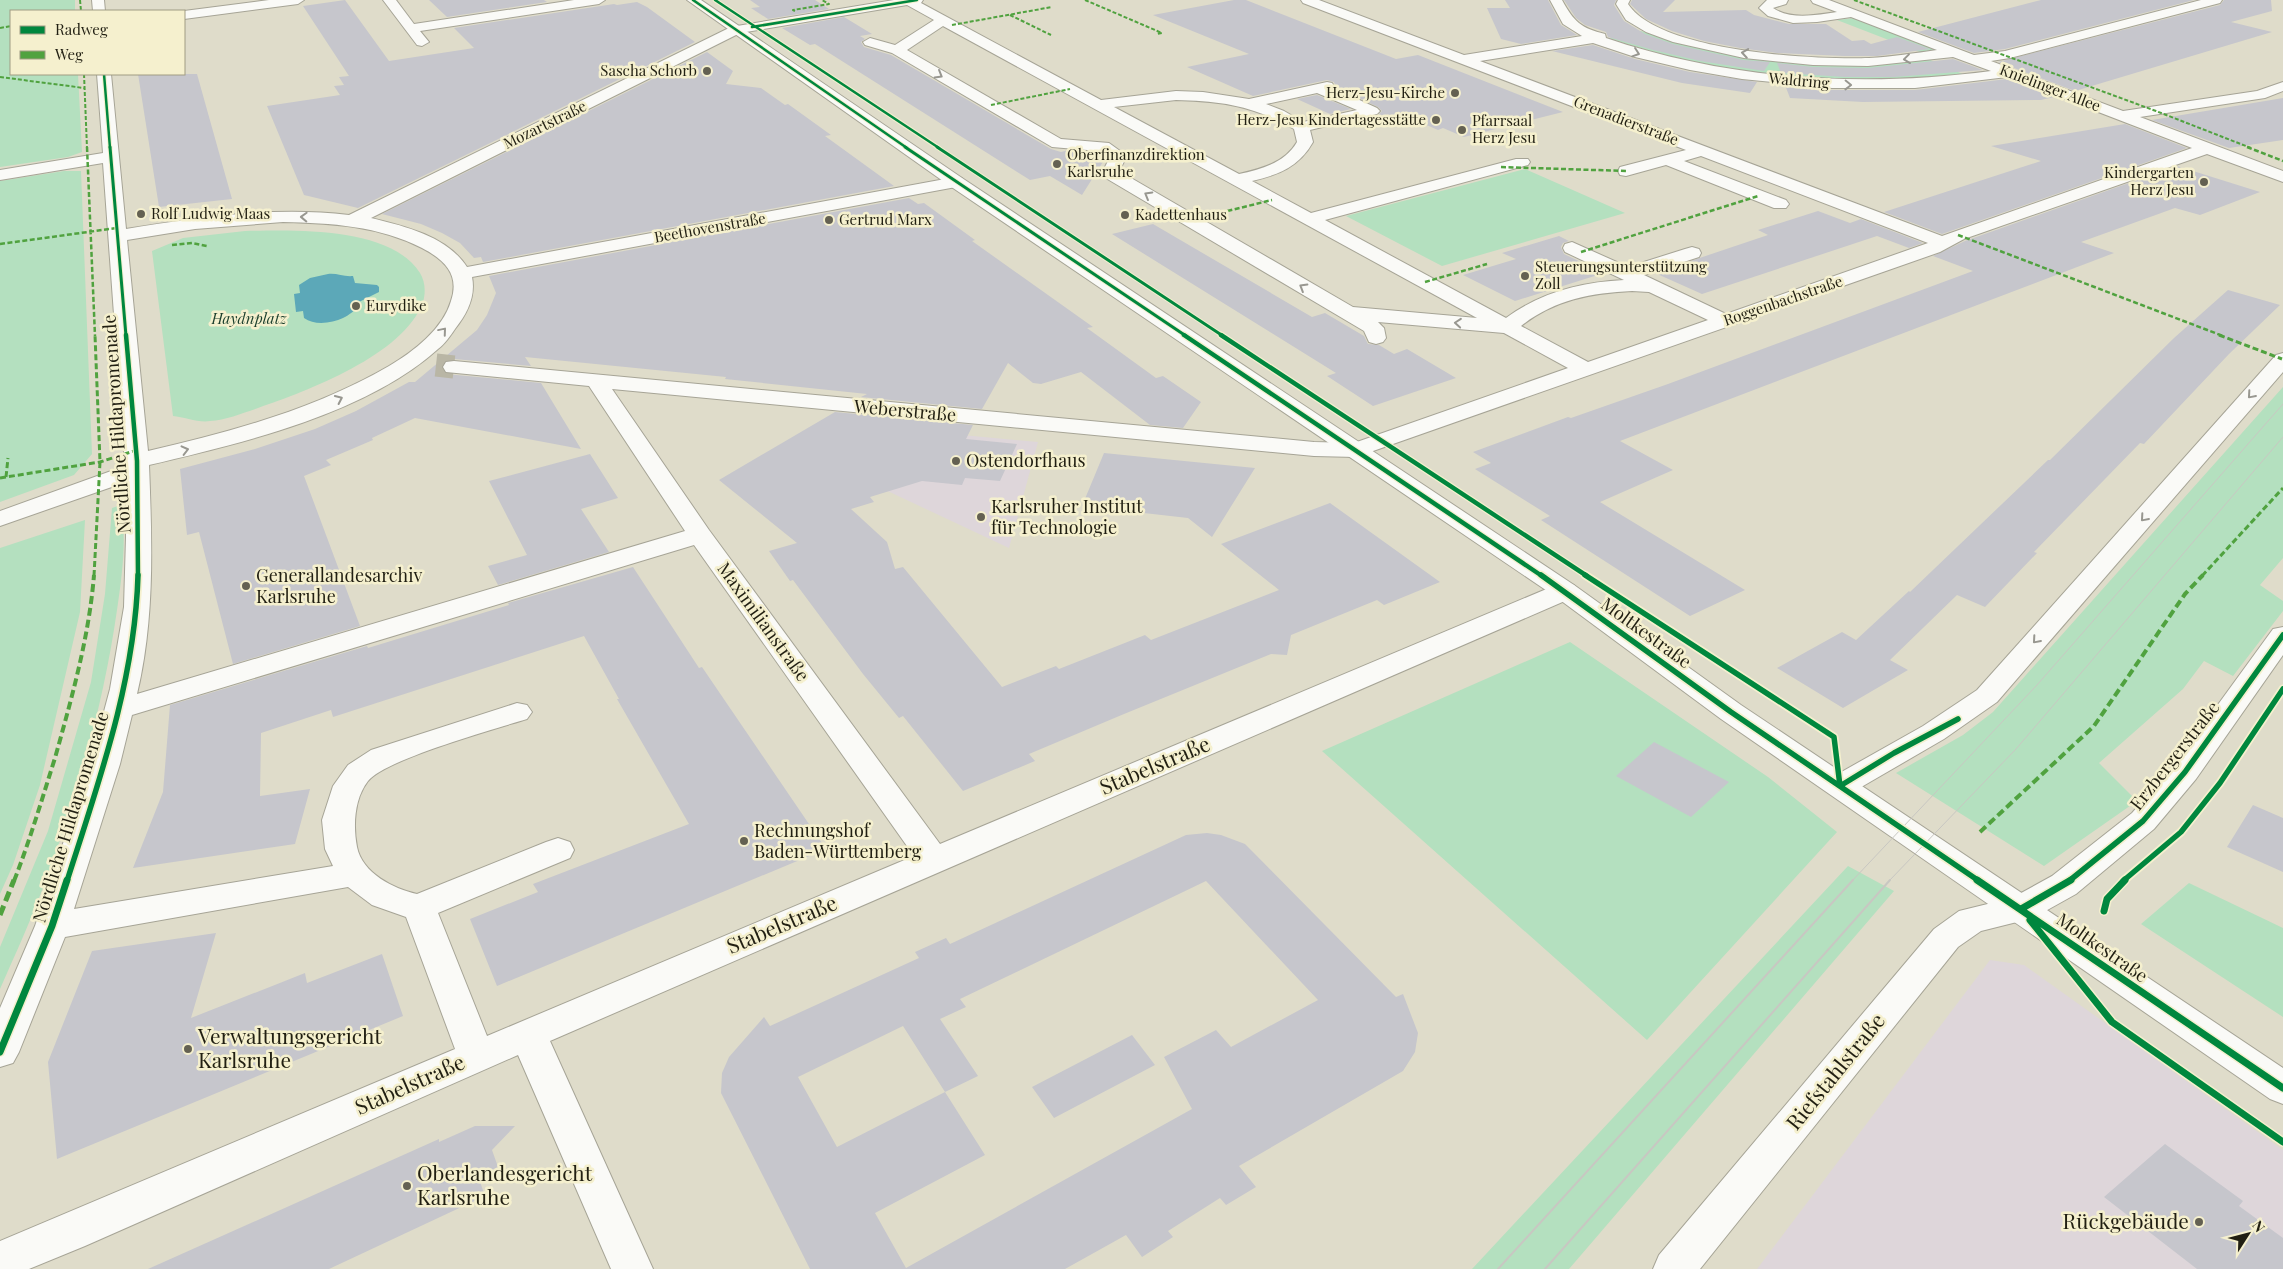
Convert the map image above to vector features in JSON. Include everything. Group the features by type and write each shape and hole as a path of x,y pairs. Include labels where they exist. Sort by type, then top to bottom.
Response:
{"street":[{"path":"185,15 298,0"},
{"path":"389,0 424,44"},
{"path":"412,28 599,0"},
{"name":"Moltkestraße","path":"693,0 956,182 1565,591 1731,712 2283,1088"},
{"name":"Waldring","path":"1556,0 1556,6 1568,22 1593,38 1645,56 1703,70 1824,84 1909,84 2009,73"},
{"name":"Waldring","path":"1624,0 1622,4 1630,16 1649,28 1674,38 1704,46 1788,59 1866,62 1955,52"},
{"path":"1973,59 2005,55 2216,0"},
{"path":"912,1 943,20 1162,140 1587,370"},
{"name":"Mozartstraße","path":"353,220 736,30 912,1"},
{"name":"Grenadierstraße","path":"1313,1 1944,243"},
{"path":"1782,1 1771,3 1765,8 1780,16 1801,19 1850,7"},
{"name":"Knielinger Allee","path":"1822,2 1850,7 1955,52 2283,177"},
{"path":"897,50 943,20"},
{"name":"Waldring","path":"1466,59 1649,28"},
{"path":"870,42 897,50 1058,144 1125,148 1162,140"},
{"name":"Nördliche Hildapromenade","path":"0,1052 52,926 105,764 124,689 136,607 139,537 137,465 104,75"},
{"path":"2121,116 2260,95 2283,86"},
{"path":"1250,103 1323,87 1372,111 1302,127"},
{"path":"1098,105 1141,97 1220,98 1250,103 1284,115 1302,127 1305,142 1297,156 1275,169 1236,180"},
{"path":"1125,148 1110,172 1374,328 1376,338"},
{"name":"Roggenbachstraße","path":"1356,450 1726,321 1944,243 1958,235 2207,148"},
{"path":"1626,172 1702,150"},
{"path":"0,175 111,157"},
{"path":"1667,160 1780,204"},
{"path":"1309,219 1522,162"},
{"name":"Beethovenstraße","path":"463,273 956,182"},
{"path":"117,230 208,209 267,203 323,202 375,209"},
{"path":"0,519 137,465 227,440 295,417 380,380 407,364 430,345 455,316 464,287 463,273 454,259 435,247 414,237 353,220 294,217 255,218 117,230"},
{"path":"1572,248 1726,321"},
{"path":"1627,274 1692,253"},
{"path":"1348,313 1506,326 1533,306 1555,297 1599,288 1652,286"},
{"path":"1840,786 1894,753 1958,719 1987,696 2283,359"},
{"name":"Weberstraße","path":"407,364 445,366 596,382 1304,448 1356,450"},
{"name":"Maximilianstraße","path":"596,382 700,534 934,860"},
{"path":"119,709 700,534"},
{"name":"Stabelstraße","path":"0,1261 1565,591"},
{"name":"Erzbergerstraße","path":"2021,909 2064,885 2143,821 2184,772 2283,635"},
{"path":"517,712 382,757 359,772 349,786 338,820 341,849 354,874 374,891 394,902 419,907 558,850"},
{"path":"52,926 354,874"},
{"path":"419,907 476,1056"},
{"name":"Riefstahlstraße","path":"1674,1269 1946,938 1971,920 2021,909"},
{"path":"528,1034 632,1269"}],"shaded area":[{"name":"Karlsruher Institut für Technologie","path":"909,430 1038,442 1009,548 879,487"},
{"path":"1990,960 2024,965 2283,1150 2283,1269 1757,1269"}],"green space":[{"path":"0,0 75,0 75,10 10,10 10,75 78,75 82,152 68,157 0,167"},
{"path":"1853,18 1941,51 1925,54 1837,20"},
{"path":"1641,31 1712,51 1793,63 1866,66 1928,59 1965,75 1861,81 1774,77 1702,64 1609,38"},
{"path":"1525,169 1625,213 1442,266 1346,216"},
{"path":"64,171 81,171 92,454 74,475 0,502 0,181"},
{"name":"Haydnplatz","path":"245,231 314,231 340,234 387,246 406,258 420,273 424,287 423,302 412,321 396,339 352,368 327,381 278,401 222,419 201,421 173,416 152,251 183,238"},
{"path":"2283,387 2283,558 2260,585 2283,601 2283,611 2233,676 2204,661 2183,689 2099,763 2137,801 2044,866 1896,773 1963,735 1993,712"},
{"path":"121,505 124,545 121,584 105,680 97,715 68,818 56,852 34,911 0,989 0,947 48,831 91,682 105,594 112,508"},
{"path":"85,520 80,612 40,785 13,865 0,894 0,548"},
{"path":"1570,642 1768,777 1837,832 1647,1040 1322,751"},
{"path":"1848,866 1894,891 1569,1269 1472,1269"},
{"path":"2189,883 2283,928 2283,1017 2141,924"}],"water":[{"path":"328,274 353,276 355,283 377,285 379,292 359,302 360,308 343,318 324,323 308,321 304,318 303,311 296,312 294,294 300,293 299,285 310,278"}],"building":[{"path":"345,0 389,61 474,48 454,28 637,2 647,7 695,42 358,208 304,195 267,106 340,95 334,86 344,85 339,77 349,76 303,6"},
{"path":"429,0 544,0 547,2 447,17"},
{"path":"750,0 815,0 829,9 768,19 751,8 760,7"},
{"path":"1234,0 1246,0 1396,59 1418,55 1563,112 1464,137 1443,128 1438,130 1408,117 1374,125 1362,120 1378,115 1382,111 1378,107 1336,87 1334,82 1327,80 1253,96 1187,67 1249,54 1153,15"},
{"path":"1505,0 1548,0 1561,25 1577,35 1521,44 1501,39 1487,8 1510,8"},
{"path":"1564,0 1616,0 1614,5 1624,21 1645,34 1673,44 1744,60 1770,62 1764,71 1700,61 1608,37 1606,32 1585,25 1576,18"},
{"path":"1632,0 1675,0 1663,12 1746,10 1754,15 1789,24 1826,24 1852,41 1864,40 1871,44 1897,37 1930,49 1877,56 1844,56 1777,53 1740,48 1704,41 1672,31 1646,19 1630,4"},
{"path":"2041,0 2194,0 2005,49 1974,53 1918,32"},
{"path":"2224,0 2271,0 2272,11 2231,22 2272,32 2075,91 1998,62 2220,5"},
{"path":"844,17 872,34 860,36 865,39 861,42 864,47 891,55 1051,149 1061,152 1069,150 1098,153 1106,157 1082,195 1050,176 1030,180 815,44 810,45 782,28"},
{"path":"1593,45 1635,59 1690,72 1757,82 1750,93 1682,83 1552,51"},
{"path":"707,52 733,71 726,84 761,88 785,105 788,104 831,135 825,136 894,186 483,262 481,257 474,258 460,243 442,233 421,224 382,214"},
{"path":"1953,59 1983,70 1894,77 1845,77 1781,73 1777,63 1813,67 1868,68"},
{"path":"197,74 232,199 159,207 138,75"},
{"path":"2007,79 2054,97 2041,100 1863,102 1790,98 1785,85 1832,90 1915,90"},
{"path":"1317,95 1351,109 1330,114 1297,99"},
{"path":"2283,98 2283,140 2229,148 2152,120"},
{"path":"2125,124 2187,148 1942,234 1884,212 2041,161 1991,146"},
{"path":"2177,166 2260,192 2200,215 2175,208 2081,242 2114,253 1620,441 1673,470 1600,502 1745,590 1690,616 1541,520 1550,516 1475,469 1491,463 1473,452 1568,417 1571,418 1668,384 1973,271 1933,256 1965,241"},
{"path":"909,198 918,204 924,203 975,240 972,241 1093,327 1087,328 1156,378 1163,376 1201,402 1183,428 1150,425 1081,372 1041,384 1033,383 1008,363 982,409 861,397 867,394 725,379 726,377 525,357 531,366 454,359 446,360 441,368 446,374 541,383 581,449 415,418 372,438 373,440 326,460 331,465 304,476 360,626 233,664 199,532 187,535 180,469 255,449 315,429 356,411 409,382 415,382 477,330 487,315 496,293 489,276"},
{"path":"1818,211 1850,223 1861,219 1923,243 1909,248 1877,236 1702,294 1655,273 1768,235 1758,230"},
{"path":"1153,224 1312,317 1325,313 1364,336 1368,344 1379,345 1394,354 1407,349 1456,378 1373,406 1327,376 1336,373 1112,234"},
{"name":"Steuerungsunterstützung Zoll","path":"1559,236 1569,241 1563,243 1561,247 1564,254 1604,273 1515,301 1463,275 1516,259 1502,253"},
{"path":"2228,290 2280,305 2229,354 2144,444 2140,443 2034,552 2037,553 1985,607 1957,595 1890,660 1908,670 1843,708 1777,668 1842,632 1856,640 1910,592 2050,460 2174,338"},
{"path":"835,412 973,425 966,439 1017,444 1000,481 965,478 962,485 922,481 870,497 874,502 851,509 887,542 895,569 903,567 1002,687 1056,666 1059,669 1145,635 1151,640 1279,590 1221,544 1330,503 1440,582 1384,605 1377,600 1291,635 1287,655 1271,654 1124,714 1029,754 1035,761 963,791 903,716 899,718 863,674 793,580 790,581 769,551 797,543 719,480"},
{"path":"1104,453 1255,468 1212,537 1188,518 1082,506"},
{"path":"590,454 618,498 581,509 609,552 498,585 488,566 527,555 489,481"},
{"path":"633,567 699,668 702,667 826,849 497,986 470,919 538,892 533,884 689,824 617,699 619,699 584,636 333,717 331,710 261,733 260,796 310,789 295,844 133,868 163,792 170,705 367,646 368,648 509,605 508,603"},
{"path":"1654,742 1729,782 1691,817 1616,776"},
{"path":"2253,805 2283,818 2283,872 2227,847"},
{"path":"1207,833 1221,835 1245,844 1396,997 1403,994 1418,1033 1415,1052 1403,1071 1239,1166 1256,1187 1226,1205 1220,1198 1168,1231 1173,1237 1142,1257 1126,1235 1065,1269 810,1269 721,1093 722,1073 729,1057 764,1017 770,1026 919,958 915,952 946,938 950,944 1186,835","holes":["1206,881 1318,1000 1231,1047 1216,1030 1164,1057 1192,1109 906,1268 875,1213 985,1155 945,1092 978,1076 940,1019 966,1007 960,999","903,1026 945,1092 837,1147 798,1077"]},
{"name":"Verwaltungsgericht Karlsruhe","path":"216,933 191,1018 305,973 307,983 382,954 403,1016 57,1159 48,1062 92,951"},
{"path":"1132,1035 1155,1065 1054,1118 1032,1087"},
{"name":"Oberlandesgericht Karlsruhe","path":"475,1126 515,1126 492,1150 498,1167 478,1176 485,1196 329,1269 148,1269 439,1139 439,1142"},
{"name":"Rückgebäude","path":"2165,1144 2243,1201 2239,1206 2283,1238 2283,1269 2197,1269 2104,1197"}],"tunnel":[{"path":"436,365 454,367"}],"tram line":[{"path":"1852,881 2037,685 2283,404"},
{"path":"1889,881 2016,749 2283,437"},
{"path":"1498,1269 1853,880"},
{"path":"1545,1269 1890,880"}],"marked path":[{"path":"80,0 81,10"},
{"path":"795,11 793,10 829,4 822,0"},
{"path":"1085,0 1162,33 1157,34"},
{"path":"1854,0 2156,111 2283,161"},
{"path":"952,25 1052,7"},
{"path":"1010,15 1051,35"},
{"path":"0,28 10,26"},
{"path":"0,915 30,840 66,719 81,661 91,611 100,462 84,75"},
{"path":"0,77 84,88"},
{"path":"991,105 1070,89"},
{"path":"1501,167 1626,171"},
{"path":"1581,252 1758,196"},
{"path":"1191,220 1272,200"},
{"path":"0,244 117,228"},
{"path":"1958,235 2282,359"},
{"path":"172,245 192,243 207,246"},
{"path":"1425,282 1487,264"},
{"path":"0,478 100,462 137,450"},
{"path":"6,477 8,458"},
{"path":"1980,832 2094,726 2185,594 2283,488"}],"cycle path":[{"path":"693,0 956,182 1565,591 1731,712 2283,1088"},
{"path":"715,0 1381,441 1834,737 1840,786"},
{"path":"752,27 917,0"},
{"path":"0,1052 52,926 105,764 124,689 137,607 139,537 137,461 104,75"},
{"path":"2021,909 2064,885 2143,821 2185,772 2283,635"},
{"path":"2104,911 2107,899 2116,887 2181,832 2220,783 2283,689"},
{"path":"1840,786 1894,753 1958,719"},
{"path":"2030,920 2112,1022 2283,1142"}],"place":[{"name":"Sascha Schorb","path":"707,71"},
{"name":"Herz-Jesu-Kirche","path":"1455,93"},
{"name":"Herz-Jesu Kindertagesstätte","path":"1436,120"},
{"name":"Pfarrsaal Herz Jesu","path":"1462,130"},
{"name":"Oberfinanzdirektion Karlsruhe","path":"1057,164"},
{"name":"Kindergarten Herz Jesu","path":"2204,182"},
{"name":"Rolf Ludwig Maas","path":"141,214"},
{"name":"Kadettenhaus","path":"1125,215"},
{"name":"Gertrud Marx","path":"829,220"},
{"name":"Steuerungsunterstützung Zoll","path":"1525,276"},
{"name":"Eurydike","path":"356,306"},
{"name":"Ostendorfhaus","path":"956,461"},
{"name":"Karlsruher Institut für Technologie","path":"981,517"},
{"name":"Generallandesarchiv Karlsruhe","path":"246,586"},
{"name":"Rechnungshof Baden-Württemberg","path":"744,841"},
{"name":"Verwaltungsgericht Karlsruhe","path":"188,1049"},
{"name":"Oberlandesgericht Karlsruhe","path":"407,1186"},
{"name":"Rückgebäude","path":"2199,1222"}]}
